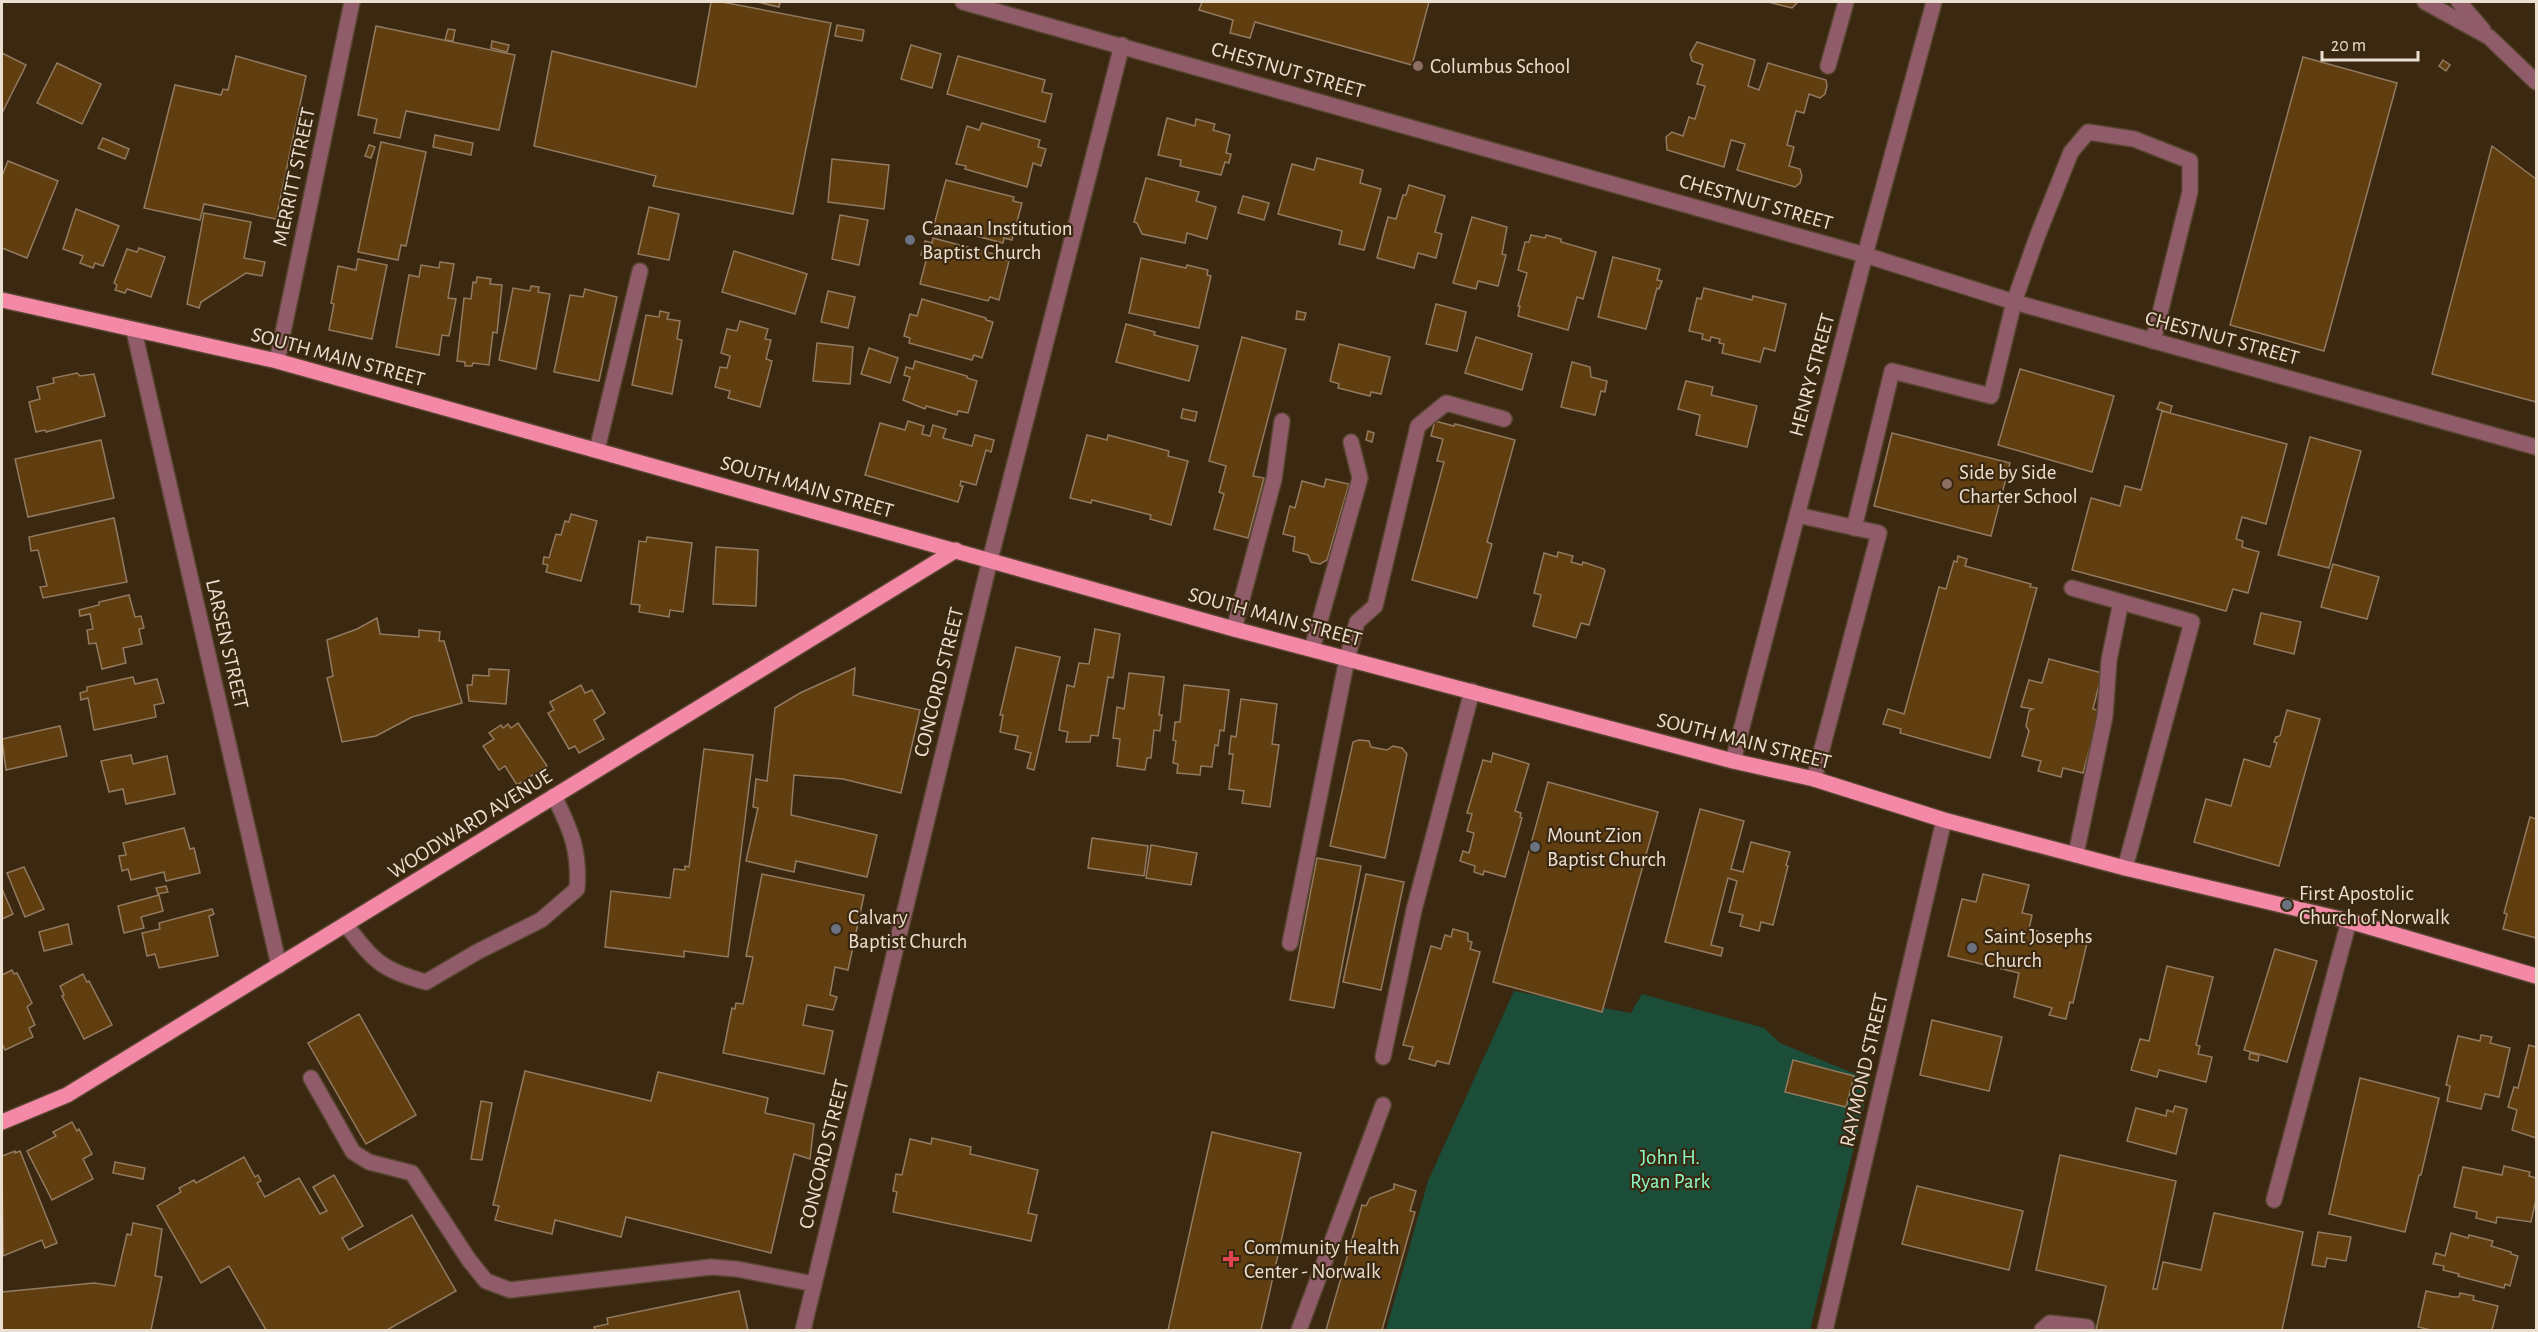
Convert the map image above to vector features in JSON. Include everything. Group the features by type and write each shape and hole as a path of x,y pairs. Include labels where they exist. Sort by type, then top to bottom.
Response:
{"main road":[{"name":"SOUTH MAIN STREET","path":"2,300 277,361 1234,629 1733,761 1814,779 1944,820 2125,868 2349,921 2536,976"},
{"name":"WOODWARD AVENUE","path":"2,1122 67,1095 956,550"}],"street":[{"name":"MERRITT STREET","path":"277,361 352,2"},
{"name":"CHESTNUT STREET","path":"963,2 1864,255 2014,302 2536,447"},
{"path":"1828,66 1846,2"},
{"name":"HENRY STREET","path":"1733,761 1864,255 1934,2"},
{"path":"2425,2 2489,37"},
{"path":"2459,2 2489,37 2536,82"},
{"name":"CONCORD STREET","path":"803,1330 990,560 1122,45"},
{"path":"1854,528 1892,371 1990,396 2014,302 2037,237 2071,152 2088,132 2134,139 2190,161 2190,192 2153,341"},
{"path":"597,450 640,271"},
{"name":"LARSEN STREET","path":"134,331 279,966"},
{"path":"1290,943 1347,659 1357,622 1375,606 1418,426 1446,403 1504,419"},
{"path":"1234,629 1275,479 1282,421"},
{"path":"1312,650 1359,478 1351,442"},
{"path":"1797,515 1879,533 1814,779"},
{"path":"2072,588 2192,622 2125,868"},
{"path":"2076,854 2105,716 2109,660 2121,602"},
{"path":"1383,1057 1414,910 1472,691"},
{"path":"346,925 372,958 398,975 426,982 477,952 541,920 577,889 579,862 567,821 554,796"},
{"name":"RAYMOND STREET","path":"1825,1330 1944,820"},
{"path":"2274,1200 2349,921"},
{"path":"311,1078 353,1152 369,1162 412,1173 469,1260 486,1281 510,1290 711,1267 737,1269 814,1284"},
{"path":"1299,1330 1383,1105"},
{"path":"2042,1330 2050,1323 2087,1327 2087,1330"}],"green space":[{"name":"John H. Ryan Park","path":"1514,991 1631,1013 1642,994 1764,1028 1780,1043 1870,1080 1810,1330 1386,1330 1428,1181"}],"building":[{"path":"711,2 722,2 831,23 793,214 653,186 656,176 534,146 552,51 696,87"},
{"path":"757,2 780,2 779,7"},
{"path":"1202,2 1429,2 1412,65 1255,22 1250,38 1230,33 1233,20 1199,10"},
{"path":"1768,2 1798,2 1792,8"},
{"path":"837,25 864,30 862,41 835,36"},
{"path":"376,26 515,55 499,130 406,111 400,138 374,133 377,119 358,115"},
{"path":"448,29 455,30 453,41 445,40"},
{"path":"492,41 509,45 507,52 491,48"},
{"path":"1697,42 1755,60 1748,86 1759,90 1768,63 1826,80 1825,94 1820,98 1809,94 1804,113 1796,111 1787,145 1794,147 1789,166 1800,169 1802,176 1800,183 1795,187 1737,170 1745,144 1731,140 1724,167 1667,150 1666,137 1672,132 1683,136 1689,117 1695,119 1705,86 1697,84 1703,65 1692,61 1690,54"},
{"path":"911,45 941,54 932,88 901,79"},
{"path":"2,53 26,65 2,113"},
{"path":"236,56 306,76 276,219 204,204 200,220 144,208 175,85 221,95 223,89 228,90"},
{"path":"958,56 1045,80 1042,92 1052,94 1045,122 947,94"},
{"path":"2303,57 2397,83 2324,351 2230,325"},
{"path":"2443,60 2450,65 2446,71 2439,66"},
{"path":"57,63 101,84 82,124 37,103"},
{"path":"1167,118 1195,126 1196,119 1215,124 1213,130 1230,135 1226,153 1231,154 1229,163 1225,162 1221,175 1180,166 1181,160 1158,155"},
{"path":"982,123 1040,140 1038,147 1046,149 1041,166 1033,163 1027,187 965,169 966,166 956,164 967,126 979,130"},
{"path":"435,135 473,143 471,155 433,147"},
{"path":"103,138 129,149 125,159 98,148"},
{"path":"381,142 426,152 406,246 401,245 398,260 358,252"},
{"path":"369,145 375,147 371,158 365,156"},
{"path":"2492,146 2536,179 2536,402 2432,374"},
{"path":"1317,158 1363,170 1360,183 1381,189 1364,250 1339,244 1342,231 1278,214 1292,164 1314,170"},
{"path":"832,159 889,165 884,209 828,202"},
{"path":"8,161 58,181 27,258 2,248 2,176"},
{"path":"1146,178 1199,192 1196,201 1216,207 1207,239 1187,233 1185,243 1142,234 1137,223 1134,222"},
{"path":"946,180 1014,197 1013,201 1022,203 1012,240 1004,238 1003,243 934,225"},
{"path":"1409,185 1445,196 1435,232 1442,234 1436,258 1418,253 1414,268 1377,258 1388,217 1396,219 1403,195 1406,195"},
{"path":"1243,196 1269,203 1264,220 1238,213"},
{"path":"649,207 679,214 669,260 638,254"},
{"path":"76,209 119,226 103,266 95,263 93,268 80,263 83,256 63,249"},
{"path":"204,213 251,222 244,258 265,262 262,276 246,273 201,302 199,308 187,304"},
{"path":"840,215 868,220 859,265 832,259"},
{"path":"1472,217 1507,227 1502,254 1506,255 1498,286 1478,281 1476,289 1453,283"},
{"path":"1531,235 1545,238 1546,235 1596,252 1583,299 1577,297 1568,330 1518,316 1520,306 1518,306 1527,273 1518,270 1525,242 1529,242"},
{"path":"933,238 998,255 998,258 1009,261 999,300 990,297 988,301 920,284 927,257 921,255 925,241 932,243"},
{"path":"139,248 165,257 151,297 127,289 125,293 115,290 117,285 114,283 127,249 137,252"},
{"path":"734,251 807,274 795,314 722,292"},
{"path":"1613,257 1660,269 1657,280 1662,281 1659,289 1657,288 1646,329 1598,317"},
{"path":"1141,258 1186,268 1187,265 1208,270 1207,275 1211,276 1199,328 1129,313"},
{"path":"358,259 387,265 372,339 329,330 338,266 356,270"},
{"path":"440,262 454,264 448,298 456,299 449,336 442,335 439,355 396,347 409,275 419,277 421,265 439,268"},
{"path":"477,277 491,279 490,284 502,285 497,333 493,332 489,365 473,363 472,366 465,366 465,362 457,361 464,298 471,299 473,282 476,283"},
{"path":"531,286 539,287 538,292 550,294 536,369 499,360 513,288 530,291"},
{"path":"1704,288 1752,300 1753,296 1786,304 1775,351 1764,348 1760,362 1722,353 1724,344 1719,343 1720,339 1711,337 1710,341 1702,339 1703,334 1689,331 1697,298 1701,299"},
{"path":"585,289 617,297 599,381 554,372 570,295 583,297"},
{"path":"828,291 855,297 848,328 821,322"},
{"path":"922,299 993,322 982,358 974,355 972,360 909,343 910,338 904,336 910,314 917,316"},
{"path":"1436,304 1466,312 1457,351 1426,344"},
{"path":"660,311 669,313 667,319 680,321 677,339 682,340 672,394 632,385 646,315 659,317"},
{"path":"1297,311 1306,313 1304,320 1296,319"},
{"path":"740,321 768,329 765,339 771,340 766,359 772,361 760,407 728,398 730,391 715,387 720,367 727,368 730,356 721,353 727,329 737,331"},
{"path":"1126,324 1155,332 1154,335 1198,346 1189,381 1116,362"},
{"path":"1242,337 1286,349 1253,476 1264,478 1248,538 1214,529 1224,494 1219,492 1226,466 1209,461"},
{"path":"1476,337 1532,354 1522,390 1465,373"},
{"path":"817,343 853,347 850,384 813,381"},
{"path":"1339,344 1390,357 1381,394 1371,392 1370,396 1338,388 1339,384 1330,381"},
{"path":"869,348 898,358 890,383 861,374"},
{"path":"915,361 977,381 968,413 958,411 957,415 926,406 925,409 903,400 910,377 904,375 906,367 913,369"},
{"path":"1572,362 1590,367 1591,377 1607,381 1605,392 1601,391 1595,415 1561,407"},
{"path":"2020,369 2114,396 2092,472 1998,445"},
{"path":"77,373 80,376 94,374 105,416 46,432 45,430 36,432 29,402 40,399 37,387 54,383 53,378"},
{"path":"1686,381 1713,387 1711,395 1757,406 1747,447 1696,435 1700,415 1678,409"},
{"path":"2160,402 2172,406 2170,413 2157,409"},
{"path":"1183,409 1197,412 1195,421 1181,418"},
{"path":"2162,411 2287,444 2266,524 2242,517 2236,539 2243,541 2242,547 2259,552 2248,593 2233,589 2226,611 2072,570 2091,498 2120,506 2125,486 2141,490"},
{"path":"908,421 924,426 922,434 930,436 933,425 946,429 943,438 972,446 975,435 994,440 991,452 986,450 976,485 961,481 960,486 963,486 958,502 865,475 880,423 905,430"},
{"path":"1435,421 1515,440 1487,542 1492,544 1477,598 1412,580 1444,462 1437,461 1443,439 1431,436"},
{"path":"1368,431 1374,433 1372,442 1366,440"},
{"path":"1892,433 2010,463 1991,536 1874,506"},
{"path":"1087,435 1107,440 1108,435 1169,451 1168,456 1188,461 1171,525 1150,519 1151,515 1092,500 1091,503 1070,498"},
{"path":"2310,437 2361,451 2329,568 2278,555"},
{"path":"101,440 114,498 28,517 15,459"},
{"path":"1326,479 1349,484 1327,560 1320,564 1311,562 1308,555 1293,551 1295,537 1283,534 1290,506 1295,508 1302,481 1324,487"},
{"path":"571,514 597,521 581,581 546,572 548,565 543,564 544,557 549,558 556,534 561,535 565,521 569,522"},
{"path":"114,518 127,582 43,598 40,587 47,586 38,550 31,551 29,537"},
{"path":"647,537 692,543 683,612 670,610 669,617 639,612 640,605 631,604 639,541 646,542"},
{"path":"716,547 758,550 756,606 713,604"},
{"path":"1558,552 1573,556 1571,562 1582,565 1583,562 1605,571 1589,625 1581,623 1576,638 1533,626 1541,595 1534,593 1544,553 1557,557"},
{"path":"1958,556 1967,559 1965,566 2031,584 2030,587 2037,588 1990,758 1900,733 1901,729 1883,724 1888,709 1904,714 1939,587 1946,589 1954,561 1957,562"},
{"path":"2333,564 2379,577 2367,619 2321,607"},
{"path":"129,595 135,617 141,616 144,628 139,629 142,644 123,648 126,663 102,669 96,643 89,644 87,630 93,629 90,614 80,616 79,610 99,605 99,602"},
{"path":"2261,613 2301,622 2294,654 2254,644"},
{"path":"377,618 380,634 419,637 419,630 440,632 439,641 444,641 462,703 412,717 376,736 342,742 327,678 333,676 327,640 357,629"},
{"path":"1095,629 1120,634 1113,678 1108,677 1098,736 1091,735 1090,742 1066,742 1068,732 1059,730 1067,685 1074,687 1079,663 1089,664"},
{"path":"1016,647 1060,657 1034,770 1027,768 1031,753 1015,749 1018,736 1000,732 1003,715 1000,715"},
{"path":"2049,659 2102,673 2093,709 2100,711 2083,773 2063,768 2061,777 2038,771 2041,761 2022,756 2029,731 2026,726 2029,711 2033,709 2021,707 2029,680 2042,683"},
{"path":"855,668 853,695 920,710 901,793 843,779 794,775 791,815 877,835 867,877 796,861 794,872 746,861 758,808 753,807 756,779 767,781 775,708 800,693"},
{"path":"489,669 509,670 506,704 469,701 467,685 472,685 473,675 489,676"},
{"path":"1129,673 1164,677 1159,715 1162,715 1160,731 1154,730 1151,758 1147,758 1145,770 1117,766 1120,739 1113,738 1117,707 1124,709"},
{"path":"133,677 135,684 157,679 164,703 154,705 156,717 94,730 88,698 81,700 80,693 87,691 87,687"},
{"path":"581,685 585,693 592,690 605,713 594,720 604,739 579,753 575,746 569,749 548,713 554,710 550,702"},
{"path":"1184,685 1229,690 1224,731 1220,730 1218,746 1215,745 1212,767 1201,766 1200,775 1177,773 1178,764 1173,763 1176,741 1173,740 1175,722 1180,722"},
{"path":"1241,699 1277,704 1272,744 1279,745 1270,807 1242,803 1244,791 1229,789 1233,754 1229,754 1231,736 1236,737"},
{"path":"2287,710 2320,719 2279,866 2194,842 2206,799 2231,806 2244,759 2270,767 2277,743 2274,742 2276,737 2280,736"},
{"path":"518,723 547,766 517,785 505,766 499,770 483,746 494,739 489,733 501,725 503,728 508,724 511,728"},
{"path":"60,726 67,756 6,770 2,739"},
{"path":"1369,741 1371,747 1387,750 1393,746 1402,748 1407,754 1385,858 1330,846 1353,742"},
{"path":"704,749 753,755 728,957 684,951 684,957 605,947 611,891 670,898 674,869 685,870 685,866 689,867"},
{"path":"1493,753 1529,764 1515,811 1521,813 1522,818 1505,877 1484,871 1483,875 1474,872 1475,866 1460,861 1463,851 1469,853 1474,833 1467,831 1472,814 1467,813 1483,760 1491,762"},
{"path":"131,755 133,764 167,756 175,794 126,804 123,789 109,792 101,761"},
{"path":"1548,782 1658,812 1602,1012 1493,982"},
{"path":"1700,809 1744,821 1731,869 1743,872 1751,842 1790,852 1773,925 1761,922 1759,931 1740,926 1743,915 1729,912 1737,881 1728,878 1711,945 1723,948 1721,956 1665,942"},
{"path":"2530,817 2536,819 2536,938 2503,929 2507,914 2504,913"},
{"path":"184,828 190,849 194,848 200,873 166,881 164,872 131,880 128,869 122,871 119,856 126,855 123,843"},
{"path":"1092,838 1148,846 1144,876 1088,868"},
{"path":"1151,845 1197,853 1191,885 1146,878"},
{"path":"1317,858 1361,866 1334,1008 1290,1000"},
{"path":"24,867 44,909 25,917 7,873"},
{"path":"762,874 864,895 848,970 835,967 830,995 837,997 833,1010 807,1005 803,1025 833,1031 824,1074 723,1053 732,1008 735,1009 736,1003 743,1004 753,957 746,956"},
{"path":"1366,874 1404,882 1381,990 1343,982"},
{"path":"1983,874 2029,885 2022,913 2032,915 2029,929 2087,943 2073,1003 2070,1002 2066,1019 2049,1015 2052,1008 2014,997 2019,973 1948,956 1962,899 1976,902"},
{"path":"166,886 168,892 158,894 156,888"},
{"path":"2,889 13,914 2,919"},
{"path":"159,895 163,911 141,917 144,928 124,933 118,906"},
{"path":"212,909 214,914 209,916 218,956 159,968 155,954 147,956 142,933 160,929 159,923"},
{"path":"68,924 72,944 44,951 39,932"},
{"path":"1453,929 1468,933 1468,941 1472,942 1470,949 1480,952 1449,1064 1437,1061 1435,1066 1409,1059 1413,1047 1403,1045 1431,946 1441,949 1445,935 1451,937"},
{"path":"2275,949 2317,961 2287,1062 2244,1050"},
{"path":"2167,966 2213,977 2196,1045 2200,1046 2198,1054 2212,1057 2206,1082 2159,1070 2157,1077 2131,1070 2140,1039 2149,1041"},
{"path":"12,970 14,974 17,973 32,1003 27,1007 35,1025 29,1028 33,1037 5,1050 2,1044 2,975"},
{"path":"83,974 112,1025 84,1039 62,996 64,995 60,986"},
{"path":"359,1014 416,1115 366,1144 308,1043"},
{"path":"1932,1020 2002,1037 1989,1091 1920,1075"},
{"path":"2481,1035 2492,1037 2490,1043 2510,1048 2499,1097 2485,1094 2481,1109 2447,1101 2450,1086 2446,1085 2458,1036 2480,1041"},
{"path":"2529,1045 2536,1047 2536,1138 2512,1130 2517,1110 2508,1107 2514,1087 2518,1088"},
{"path":"2250,1053 2259,1055 2258,1061 2249,1059"},
{"path":"1793,1060 1854,1076 1846,1107 1785,1092"},
{"path":"525,1071 651,1101 658,1072 768,1098 765,1113 814,1124 810,1159 794,1154 771,1253 626,1217 621,1237 555,1220 552,1234 495,1220 499,1206 493,1205"},
{"path":"2360,1078 2439,1098 2405,1232 2329,1214"},
{"path":"481,1101 492,1103 482,1160 471,1159"},
{"path":"2175,1106 2187,1109 2176,1154 2127,1141 2136,1108 2166,1116 2167,1110 2173,1112"},
{"path":"72,1122 77,1131 79,1129 92,1154 83,1159 93,1179 52,1200 27,1151 56,1136 53,1132"},
{"name":"Community Health Center - Norwalk","path":"1212,1132 1301,1153 1261,1330 1168,1330"},
{"path":"932,1138 971,1147 970,1154 1038,1170 1028,1213 1037,1215 1031,1241 893,1212 897,1192 893,1191 896,1174 902,1175 910,1139 931,1144"},
{"path":"15,1151 15,1153 20,1151 57,1243 45,1248 42,1240 3,1256 2,1156"},
{"path":"2060,1155 2176,1181 2153,1289 2157,1289 2163,1262 2201,1270 2214,1213 2303,1232 2282,1330 2096,1330 2106,1286 2036,1270"},
{"path":"244,1157 255,1177 258,1175 261,1181 257,1183 265,1197 299,1178 320,1214 327,1211 313,1187 334,1175 363,1226 342,1238 349,1250 412,1215 456,1291 387,1330 266,1330 229,1266 201,1283 157,1206 181,1192 179,1188 194,1180 196,1183"},
{"path":"115,1162 145,1168 143,1179 113,1173"},
{"path":"2504,1166 2530,1172 2529,1176 2536,1178 2536,1199 2531,1222 2497,1217 2496,1223 2476,1218 2477,1212 2454,1207 2463,1167 2502,1175"},
{"path":"1394,1184 1416,1191 1410,1211 1415,1212 1382,1330 1326,1330 1362,1205 1366,1206 1370,1198 1394,1189"},
{"path":"1917,1186 2023,1211 2009,1270 1902,1244"},
{"path":"133,1223 162,1229 155,1276 162,1277 151,1330 2,1330 2,1292 94,1283 115,1286 127,1234 131,1235"},
{"path":"2318,1232 2351,1237 2346,1261 2327,1258 2325,1267 2312,1265"},
{"path":"2451,1233 2493,1241 2491,1246 2518,1256 2510,1286 2505,1284 2504,1288 2458,1276 2459,1274 2443,1270 2444,1266 2433,1264 2436,1253 2445,1256"},
{"path":"739,1291 748,1330 595,1330 594,1327 608,1324 607,1318"},
{"path":"2426,1291 2454,1297 2459,1297 2460,1293 2474,1296 2473,1300 2498,1306 2492,1330 2431,1330 2418,1327"}],"place":[{"name":"Columbus School","path":"1418,66"},
{"name":"Canaan Institution Baptist Church","path":"910,240"},
{"name":"Side by Side Charter School","path":"1947,484"},
{"name":"Mount Zion Baptist Church","path":"1535,847"},
{"name":"First Apostolic Church of Norwalk","path":"2287,905"},
{"name":"Calvary Baptist Church","path":"836,929"},
{"name":"Saint Josephs Church","path":"1972,948"},
{"name":"Community Health Center - Norwalk","path":"1231,1259"}]}
